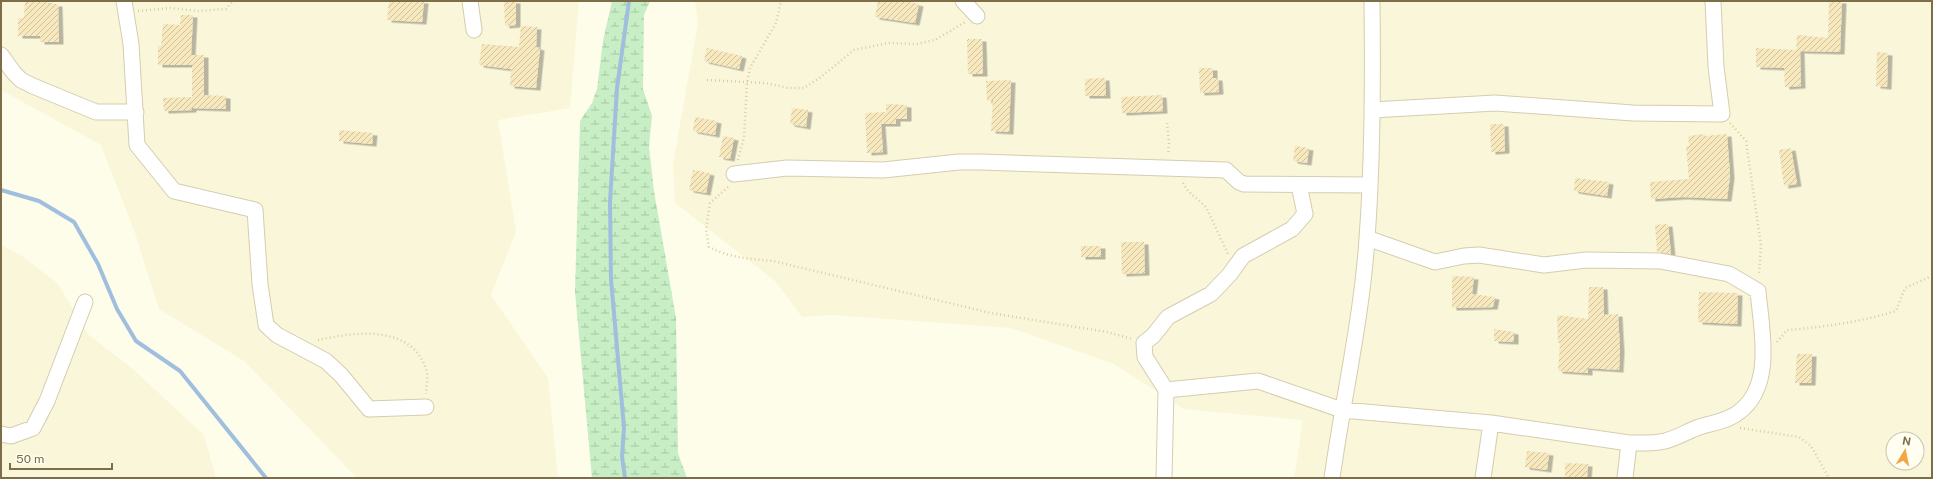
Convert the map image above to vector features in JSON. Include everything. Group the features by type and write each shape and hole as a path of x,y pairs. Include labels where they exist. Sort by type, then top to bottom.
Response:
{"street":[{"path":"470,1 474,30"},
{"path":"963,1 977,16"},
{"path":"1332,478 1362,290 1368,238 1372,110 1372,1"},
{"path":"1372,110 1495,103 1633,113 1722,114 1716,67 1713,1"},
{"path":"125,6 131,44 137,145 174,191 255,210 260,284 266,325 277,336 326,361 341,376 369,410 426,407"},
{"path":"1,55 21,80 40,89 96,112 136,112"},
{"path":"734,174 787,168 883,170 959,162 1174,167 1226,170 1239,182 1244,184 1299,186 1370,185"},
{"path":"1164,478 1166,390 1145,357 1144,343 1153,336 1168,317 1211,294 1230,274 1243,256 1292,230 1305,214 1299,186"},
{"path":"1166,390 1258,381 1342,410 1491,423 1629,443 1654,443 1666,441 1678,435 1728,418 1739,412 1758,386 1761,374 1762,348 1758,291 1729,274 1666,262 1586,260 1544,265 1479,255 1464,256 1435,262 1368,238"},
{"path":"1,434 11,436 33,428 47,401 85,302"},
{"path":"1483,478 1491,423"},
{"path":"1625,478 1629,443"}],"path":[{"path":"125,6 148,11 170,8 198,11 226,10 233,1"},
{"path":"781,1 776,23 750,68 747,83 744,137 733,183 710,204 706,230 709,247 723,254 773,261 991,313 1107,332 1125,336 1144,343"},
{"path":"707,80 765,83 789,88 804,88 821,77 854,50 888,43 917,44 935,40 977,16"},
{"path":"1722,114 1746,141 1761,246 1758,291"},
{"path":"1167,123 1169,143 1168,157 1188,191 1206,207 1229,258 1230,274"},
{"path":"1762,348 1774,346 1787,330 1818,328 1872,318 1896,311 1905,288 1932,276"},
{"path":"316,341 343,335 376,335 401,339 415,350 427,370 426,407"},
{"path":"1728,418 1741,429 1799,437 1811,446 1829,478"}],"shaded area":[{"path":"1,1 579,1 570,108 498,120 516,232 491,295 548,378 558,478 357,478 244,361 159,309 135,233 101,145 1,90"},
{"path":"695,1 1932,1 1932,478 1294,478 1303,420 1184,409 1114,364 1011,328 833,315 802,317 775,281 675,203 673,164 698,23"},
{"path":"1,245 22,256 57,283 89,335 134,370 204,435 216,478 1,478"}],"green space":[{"path":"612,1 650,1 644,15 643,89 652,116 649,147 654,191 676,318 678,453 687,478 592,478 575,292 580,121 592,103 597,89 603,41"}],"building":[{"path":"25,1 48,1 48,4 58,4 59,42 40,42 40,36 18,36 18,18 24,18"},
{"path":"389,1 424,1 422,22 387,20"},
{"path":"504,1 516,1 516,25 505,26"},
{"path":"878,1 904,1 919,4 915,23 875,17"},
{"path":"1829,1 1842,1 1840,52 1800,51 1801,86 1785,87 1784,68 1756,67 1756,48 1796,50 1797,35 1828,38"},
{"path":"181,15 193,15 191,55 204,55 204,95 226,96 226,109 192,108 192,110 164,111 163,98 192,97 192,65 158,65 158,46 161,46 163,24 180,25"},
{"path":"521,26 537,27 536,47 540,48 536,88 510,86 511,69 479,65 482,44 519,47"},
{"path":"967,39 982,39 983,74 968,74"},
{"path":"707,48 742,56 739,69 704,61"},
{"path":"1877,52 1888,53 1887,87 1876,86"},
{"path":"1199,68 1213,68 1213,78 1218,78 1219,92 1200,93"},
{"path":"1105,78 1106,96 1085,96 1085,79"},
{"path":"1011,80 1009,132 991,131 993,100 987,101 986,81"},
{"path":"1162,95 1163,111 1122,113 1121,97"},
{"path":"886,104 907,105 907,119 896,119 896,124 881,124 883,152 867,153 865,113 886,112"},
{"path":"792,108 808,110 806,127 790,124"},
{"path":"695,117 717,121 715,135 693,131"},
{"path":"1490,124 1504,124 1505,151 1491,152"},
{"path":"339,130 373,133 372,144 339,141"},
{"path":"1705,134 1705,136 1727,134 1730,176 1727,199 1683,197 1651,199 1650,182 1689,179 1686,146 1689,146 1688,136"},
{"path":"723,136 734,138 730,159 719,157"},
{"path":"1295,146 1309,148 1307,163 1293,161"},
{"path":"1791,148 1797,184 1784,186 1779,150"},
{"path":"693,170 710,173 706,193 689,190"},
{"path":"1575,178 1609,182 1607,196 1574,191"},
{"path":"1668,224 1671,254 1657,252 1655,225"},
{"path":"1121,242 1144,242 1145,273 1122,274"},
{"path":"1081,246 1101,246 1101,257 1081,257"},
{"path":"1452,276 1474,277 1472,294 1495,297 1493,307 1452,308"},
{"path":"1589,287 1603,287 1604,315 1618,314 1620,350 1619,370 1588,368 1588,373 1558,371 1560,343 1558,343 1557,315 1588,319"},
{"path":"1699,292 1738,293 1737,324 1698,322"},
{"path":"1494,329 1514,332 1514,342 1494,341"},
{"path":"1797,354 1812,354 1811,383 1795,383"},
{"path":"1527,451 1549,453 1547,470 1525,467"},
{"path":"1565,463 1588,464 1587,478 1565,478"}],"waterway":[{"path":"625,478 622,456 624,428 611,279 610,202 617,88 629,1"},
{"path":"1,190 39,201 74,222 98,264 117,309 136,341 180,371 266,478"}]}
